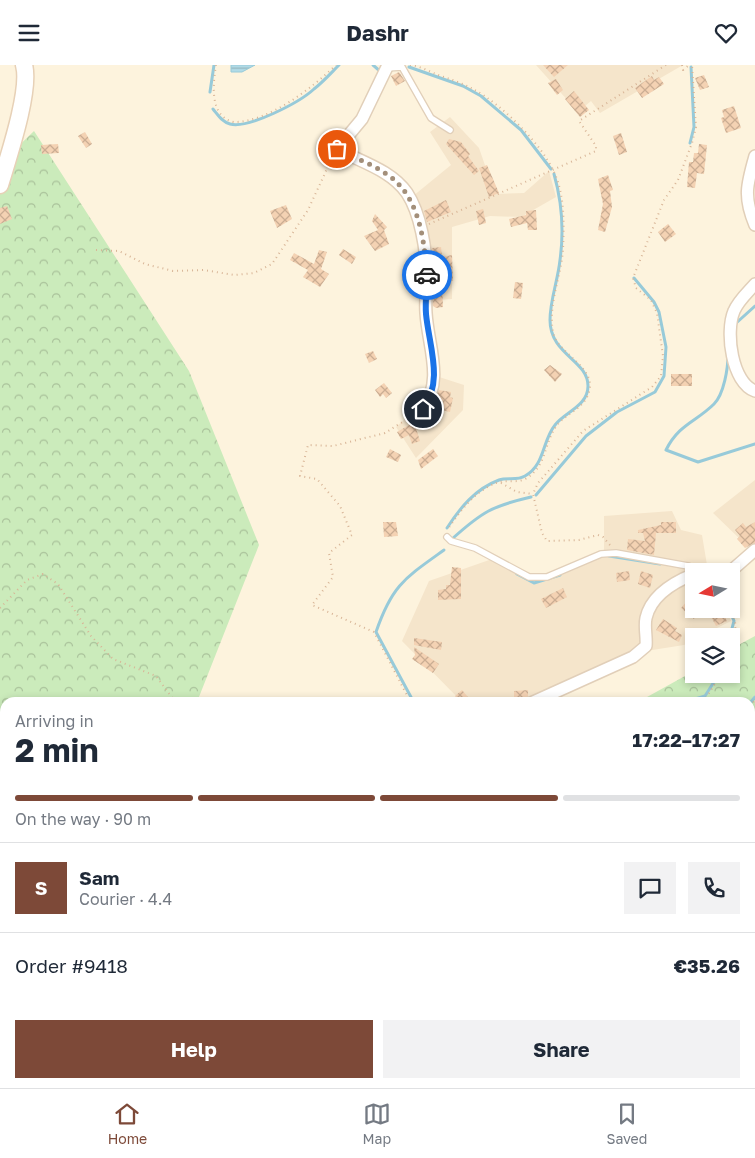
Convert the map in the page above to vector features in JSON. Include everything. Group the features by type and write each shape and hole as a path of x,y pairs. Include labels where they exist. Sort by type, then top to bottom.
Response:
{"main road":[{"path":"0,185 24,92 26,76 24,65"}],"street":[{"path":"387,67 362,119 337,149 384,172 397,181 413,204 420,228 427,273 426,312 434,357 434,381 431,399 423,409"},
{"path":"755,156 746,187 747,206 755,225"},
{"path":"755,284 733,312 730,330 731,347 739,375 747,388 755,391"},
{"path":"740,563 755,550"},
{"path":"544,697 633,657 646,646 646,619 655,601 664,590 685,579"}],"lane":[{"path":"387,67 401,66 430,118 450,130"},
{"path":"447,537 452,541 475,548 529,577 547,577 601,554 616,553 685,565"}],"path":[{"path":"216,65 213,92 216,105 227,119 238,122 273,110 305,93 336,65"},
{"path":"420,228 596,151 596,146 579,121 666,65"},
{"path":"603,537 598,535 579,539 547,541 542,533 533,494 538,483 583,431 652,387 661,376 663,356 657,313 650,300 636,288 633,278 664,200 678,180 696,127 691,65 683,70 682,65"},
{"path":"401,66 414,66 482,95 522,129 554,170 563,210 563,249 552,313 552,329 556,342 586,373 590,389 582,404 555,427 544,459 536,470 526,479 499,482 465,502 448,529 447,537"},
{"path":"96,250 119,251 145,264 173,271 204,270 234,275 254,273 272,265 308,210 337,149"},
{"path":"408,697 374,632 312,605 333,577 329,553 352,535 340,506 317,479 300,476 308,445 333,446 385,433 423,409"},
{"path":"499,482 517,492 533,494"},
{"path":"0,608 27,580 43,574 58,584 91,637 113,659 156,676 172,697"},
{"path":"707,697 715,683"}],"shaded area":[{"path":"536,65 683,65 600,113 591,101 578,112"},
{"path":"450,117 479,148 495,194 524,193 549,171 556,197 521,217 490,216 452,227 452,299 425,301 417,232 407,201 451,165 430,132"},
{"path":"436,376 464,385 463,410 416,458 396,427 433,394"},
{"path":"755,480 755,538 741,540 713,513"},
{"path":"672,511 681,530 702,535 707,563 685,563 685,618 730,618 731,621 717,628 685,628 684,645 646,651 537,697 457,697 402,641 429,581 495,558 542,578 604,550 604,516"}],"green space":[{"path":"34,131 189,371 259,545 199,697 0,697 0,164"},
{"path":"755,636 755,697 647,697 685,676 685,683 740,683 740,644"}],"water":[{"path":"231,65 255,65 242,72 231,72"}],"building":[{"path":"543,65 568,65 554,77"},
{"path":"399,72 405,81 396,86 391,76"},
{"path":"704,75 709,87 700,90 695,78"},
{"path":"652,76 654,80 659,77 664,84 642,98 635,88"},
{"path":"556,79 563,90 557,95 548,83"},
{"path":"574,91 589,110 580,117 565,99"},
{"path":"734,106 741,128 726,133 721,118 724,117 722,110"},
{"path":"85,132 92,144 86,148 78,136"},
{"path":"621,133 627,152 619,155 613,136"},
{"path":"449,139 461,142 479,171 474,175 446,144"},
{"path":"58,144 59,153 42,154 41,145"},
{"path":"699,144 707,145 704,174 697,173 695,188 687,187 689,162 693,162 694,153 698,153"},
{"path":"487,165 499,193 489,197 479,168"},
{"path":"608,175 613,190 610,191 612,207 605,232 598,230 603,204 598,179"},
{"path":"446,200 451,212 427,222 424,211"},
{"path":"286,205 292,219 277,228 270,211"},
{"path":"7,206 12,219 0,224 0,208"},
{"path":"483,209 486,223 479,225 476,211"},
{"path":"536,210 537,230 528,230 527,223 511,227 509,219 526,215 526,211"},
{"path":"375,214 387,227 384,230 389,244 375,251 364,236 378,230 372,221"},
{"path":"668,224 676,234 665,242 658,232"},
{"path":"441,247 442,257 452,255 453,281 442,282 443,307 436,308 433,306 434,275 432,248"},
{"path":"343,249 356,257 352,264 339,255"},
{"path":"319,250 327,252 321,269 329,274 320,287 303,277 308,270 290,260 294,253 314,264"},
{"path":"418,257 419,265 412,267 410,259"},
{"path":"515,282 523,283 521,299 513,298"},
{"path":"373,351 377,359 369,363 365,354"},
{"path":"550,365 562,374 555,382 544,370"},
{"path":"671,374 692,374 692,386 671,386"},
{"path":"384,383 392,393 386,398 383,394 380,397 375,390"},
{"path":"439,390 451,392 450,397 453,398 450,412 433,408"},
{"path":"414,422 420,441 412,444 409,435 401,439 397,432"},
{"path":"390,449 401,455 398,462 386,457"},
{"path":"433,449 438,456 421,469 418,460"},
{"path":"383,522 396,522 398,536 384,537"},
{"path":"661,522 676,522 676,533 656,533 654,555 627,550 628,539 645,541 643,533 638,533 638,530 661,525"},
{"path":"755,522 755,543 745,548 737,539 740,536 735,530 743,523 746,527"},
{"path":"452,567 461,568 461,599 438,600 438,590 446,589 446,585 450,585"},
{"path":"629,571 630,580 617,582 616,573"},
{"path":"641,571 653,575 650,588 638,584"},
{"path":"563,588 567,597 546,608 541,599"},
{"path":"685,603 685,611 681,608"},
{"path":"712,618 726,618 727,621 716,626"},
{"path":"663,619 677,628 675,631 682,635 679,642 656,630"},
{"path":"414,638 442,642 441,650 414,645"},
{"path":"414,647 439,664 433,673 412,659 415,655"},
{"path":"462,690 468,697 456,697"},
{"path":"528,690 528,696 514,697 514,691"}],"waterway":[{"path":"210,92 214,65"},
{"path":"213,109 222,120 230,124 261,119 298,101 321,83 339,65"},
{"path":"373,65 381,72"},
{"path":"409,67 463,86 481,96 521,130 551,169"},
{"path":"690,143 694,127 691,67"},
{"path":"447,528 463,506 483,488 499,480 525,476 531,471 540,459 555,425 580,404 587,393 586,377 556,341 550,320 562,238 562,217 554,174"},
{"path":"536,495 586,436 617,412 655,392 664,376 666,347 659,312 654,302 634,278"},
{"path":"734,325 755,306"},
{"path":"728,355 725,381 717,400 676,434 666,450 698,462 755,444"},
{"path":"452,539 488,511 531,497"},
{"path":"411,697 376,632 388,603 401,584 444,550"},
{"path":"609,556 660,564"},
{"path":"517,574 534,583 560,575"},
{"path":"732,628 733,618"},
{"path":"702,697 705,696 713,683"}],"way so far":[{"path":"337,149 384,172 397,181 407,194 413,204 420,228 427,275"}],"route":[{"path":"423,409 431,399 434,381 434,357 426,312 427,275"}]}
